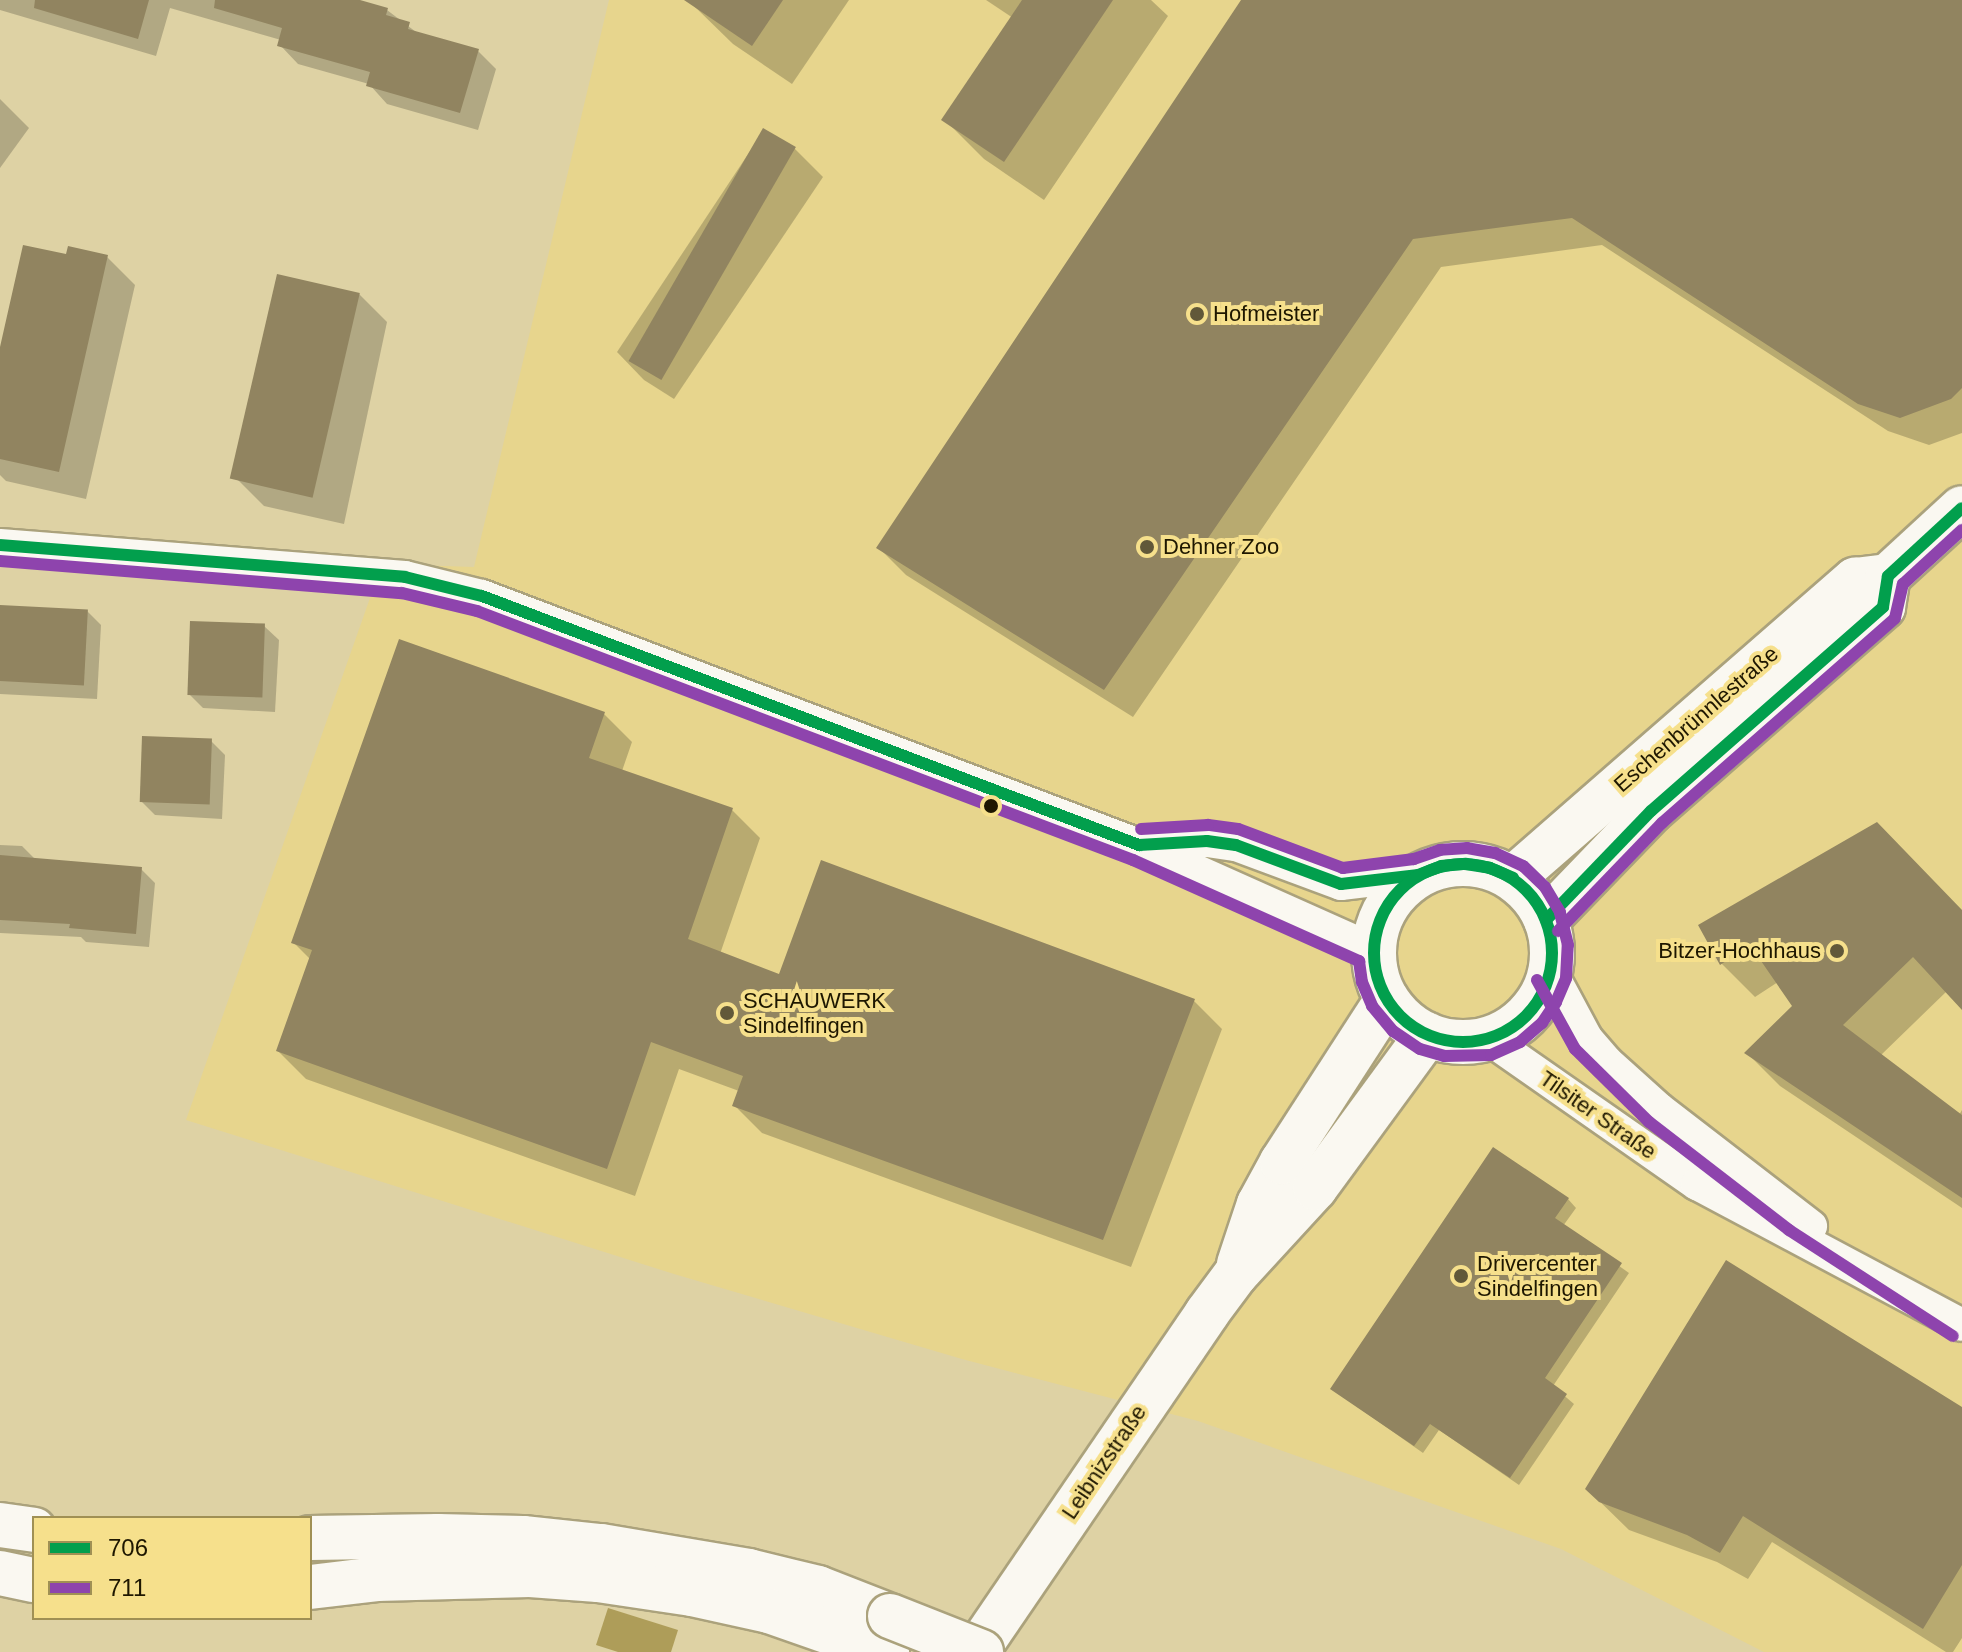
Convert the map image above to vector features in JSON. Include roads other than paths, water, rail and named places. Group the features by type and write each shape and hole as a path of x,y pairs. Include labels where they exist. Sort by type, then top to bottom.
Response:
{"main road":[{"path":"1888,576 1962,508"},
{"name":"Eschenbrünnlestraße","path":"1513,878 1855,580 1888,576 1883,607 1651,811 1546,920"},
{"path":"1466,864 1490,868 1513,878 1532,897 1546,920 1552,946 1551,972 1542,995 1529,1014 1511,1029 1489,1039 1468,1043 1427,1035 1405,1021 1387,1000 1377,977 1374,950 1377,928 1386,907 1400,889 1418,875 1441,866 1466,864"},
{"name":"Leibnizstraße","path":"1236,1274 1259,1204 1282,1162 1387,1000"},
{"name":"Leibnizstraße","path":"978,1652 1121,1436 1236,1274 1315,1188 1427,1035"},
{"path":"0,1525 32,1530"},
{"path":"312,1538 523,1538 601,1546 749,1571 818,1588 882,1638"},
{"path":"0,1573 32,1580"},
{"path":"312,1587 377,1579 530,1575 598,1580 692,1594 882,1638 978,1652"}],"street":[{"path":"0,545 405,577 482,596 1139,845 1374,950"},
{"path":"1139,845 1207,841 1236,845 1341,884 1418,875"},
{"name":"Tilsiter Straße","path":"1551,972 1587,1039 1659,1109 1798,1217 1962,1324"},
{"name":"Tilsiter Straße","path":"1489,1039 1697,1184 1962,1324"}],"place":[{"name":"Hofmeister","path":"1197,314"},
{"name":"Dehner Zoo","path":"1147,547"},
{"name":"Bitzer-Hochhaus","path":"1837,951"},
{"name":"SCHAUWERK Sindelfingen","path":"727,1013"},
{"name":"Drivercenter Sindelfingen","path":"1461,1276"}]}
